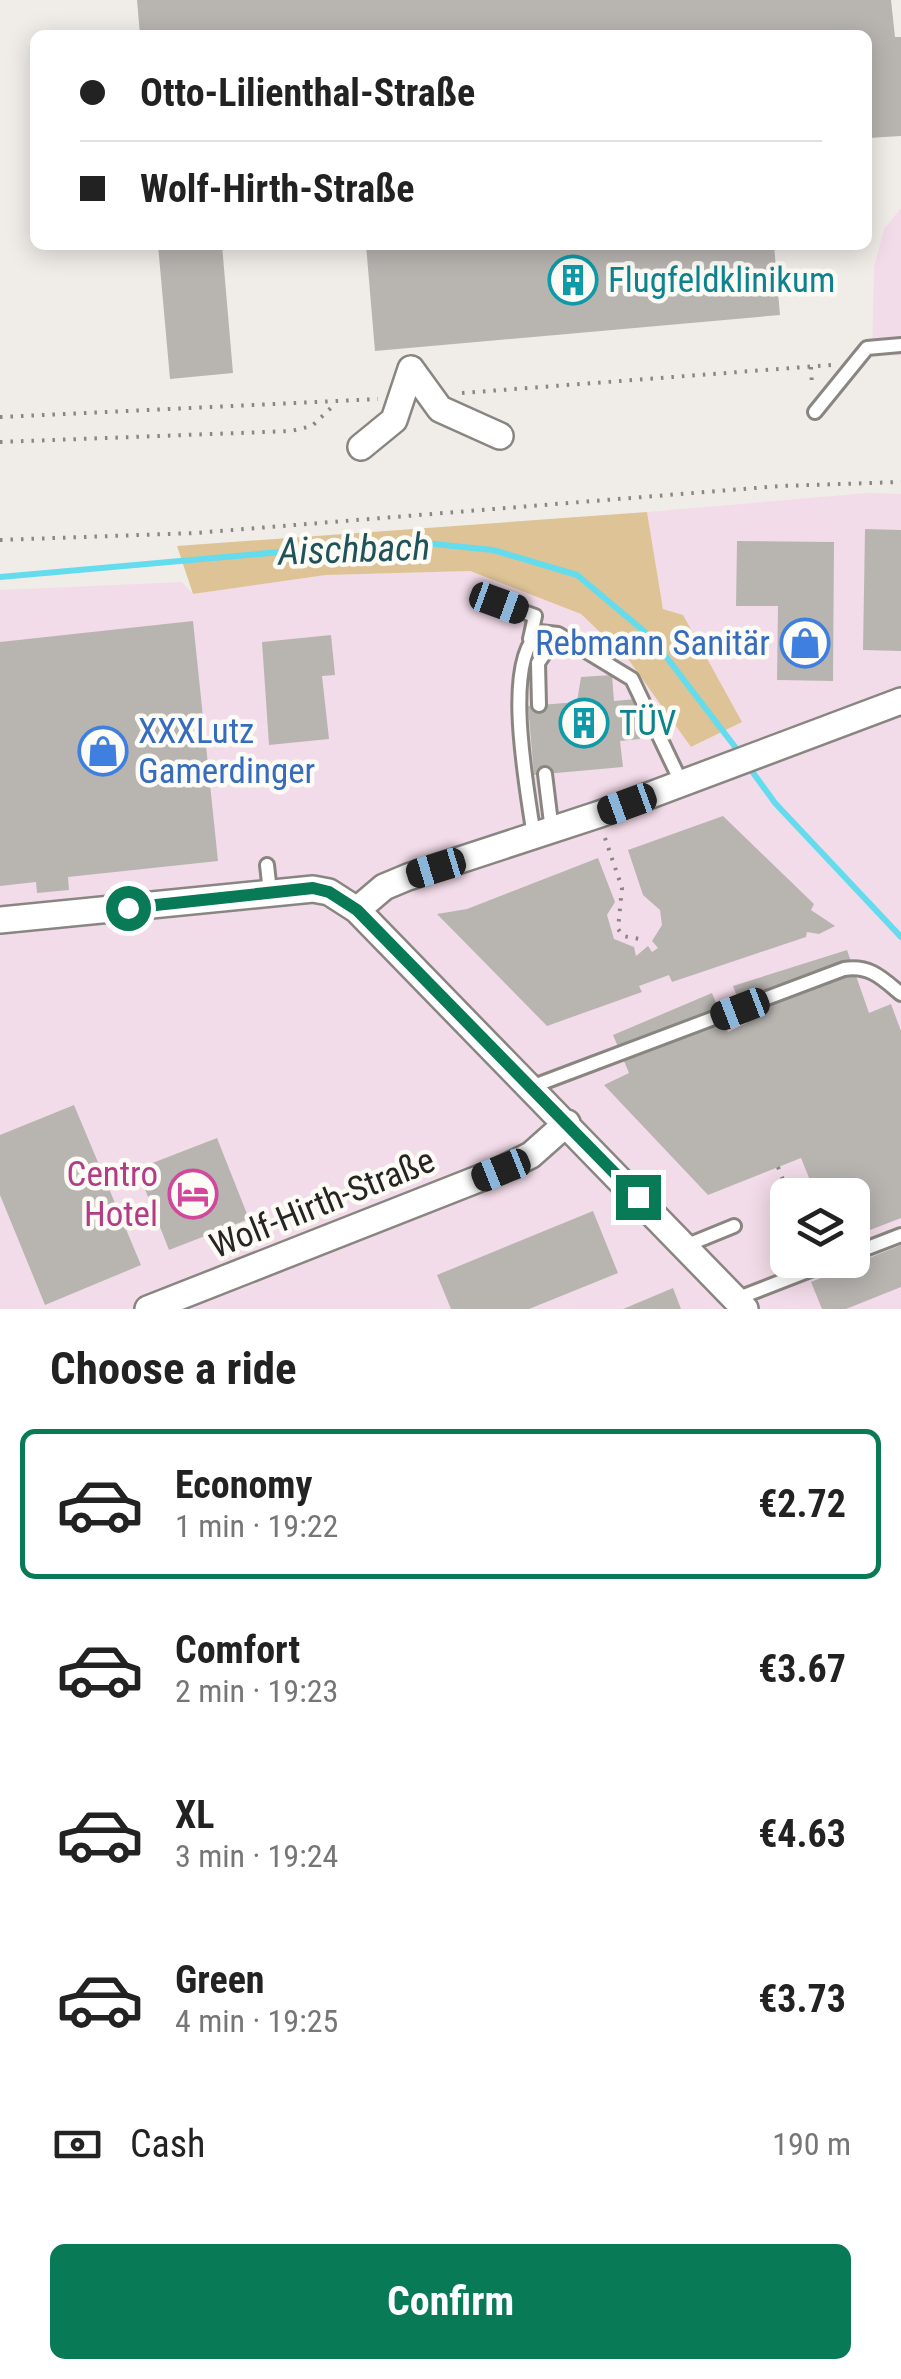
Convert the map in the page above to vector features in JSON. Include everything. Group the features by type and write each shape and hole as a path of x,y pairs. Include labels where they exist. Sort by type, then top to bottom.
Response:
{"street":[{"path":"360,447 394,420 411,369 440,409 500,436"},
{"path":"357,910 384,887 408,876 543,834 901,701"},
{"path":"0,920 270,892 329,892 357,910 741,1304"},
{"name":"Wolf-Hirth-Straße","path":"148,1309 501,1170 531,1154 567,1123"}],"lane":[{"path":"815,412 872,354 901,348"},
{"path":"499,603 535,616 517,691 543,834"},
{"path":"530,639 540,632 558,634 632,680 682,784"},
{"path":"539,705 538,663 558,634"},
{"path":"543,834 546,774"},
{"path":"267,864 270,892"},
{"path":"532,1087 844,970 860,967 875,972 901,994"},
{"path":"685,1246 734,1226"},
{"path":"870,1247 901,1235"},
{"path":"741,1304 797,1278"}],"path":[{"path":"0,442 291,431 312,426 337,402"},
{"path":"0,540 195,533 762,488 901,482"},
{"path":"608,851 622,888 618,929 623,936 640,939"},
{"path":"778,1167 782,1178"}],"shaded area":[{"path":"901,208 901,356 872,354 874,267 884,229"},
{"path":"867,493 901,494 901,1309 0,1309 0,590 182,582 193,594 326,575 469,571 581,614 628,659 692,747 741,721 663,610 647,512"},
{"path":"647,512 663,609 683,615 742,722 691,747 628,659 581,614 470,571 326,575 193,594 177,546"}],"building":[{"path":"137,0 891,0 895,37 901,37 901,136 872,138 872,30 140,30"},
{"path":"158,250 222,250 233,373 170,379"},
{"name":"Flugfeldklinikum","path":"366,250 774,250 780,315 375,351"},
{"path":"865,529 901,530 901,651 863,650"},
{"name":"Rebmann Sanitär","path":"737,541 834,542 833,681 777,680 778,606 736,606"},
{"path":"478,588 502,597 497,610 473,600"},
{"name":"XXXLutz Gamerdinger","path":"193,621 218,861 68,877 69,890 37,893 36,882 0,886 0,642"},
{"path":"331,635 335,675 322,676 329,739 269,745 262,642"},
{"name":"TÜV","path":"612,675 614,701 636,699 640,739 620,741 623,767 534,775 528,706 577,702 581,677"},
{"path":"723,816 814,904 811,910 835,926 819,934 807,932 806,937 672,982 669,975 639,986 642,992 547,1026 437,914 467,909 598,858 615,902 607,915 614,939 634,947 636,956 648,946 652,952 658,948 652,941 662,925 660,910 643,895 628,850"},
{"path":"847,950 869,1013 891,1004 901,1031 901,1218 870,1230 870,1178 809,1178 801,1158 708,1195 604,1085 629,1073 613,1035 712,993 728,1032 747,1023 733,986"},
{"path":"74,1105 141,1265 45,1305 0,1195 0,1135"},
{"name":"Centro Hotel","path":"217,1138 249,1219 169,1250 137,1169"},
{"path":"593,1211 618,1273 529,1309 451,1309 437,1275"},
{"path":"901,1245 901,1287 846,1309 822,1309 811,1282 821,1278 870,1278 870,1258"},
{"path":"673,1288 681,1309 623,1309"}],"waterway":[{"name":"Aischbach","path":"0,577 404,541 493,550 577,575 651,637 739,752"},
{"name":"Aischbach","path":"749,767 775,803 901,937"}],"place":[{"name":"Flugfeldklinikum","path":"573,280"},
{"name":"Rebmann Sanitär","path":"805,643"},
{"name":"TÜV","path":"584,723"},
{"name":"XXXLutz Gamerdinger","path":"103,751"},
{"name":"Centro Hotel","path":"193,1194"}],"route":[{"path":"128,908 313,888 329,892 357,910 638,1197"}]}
